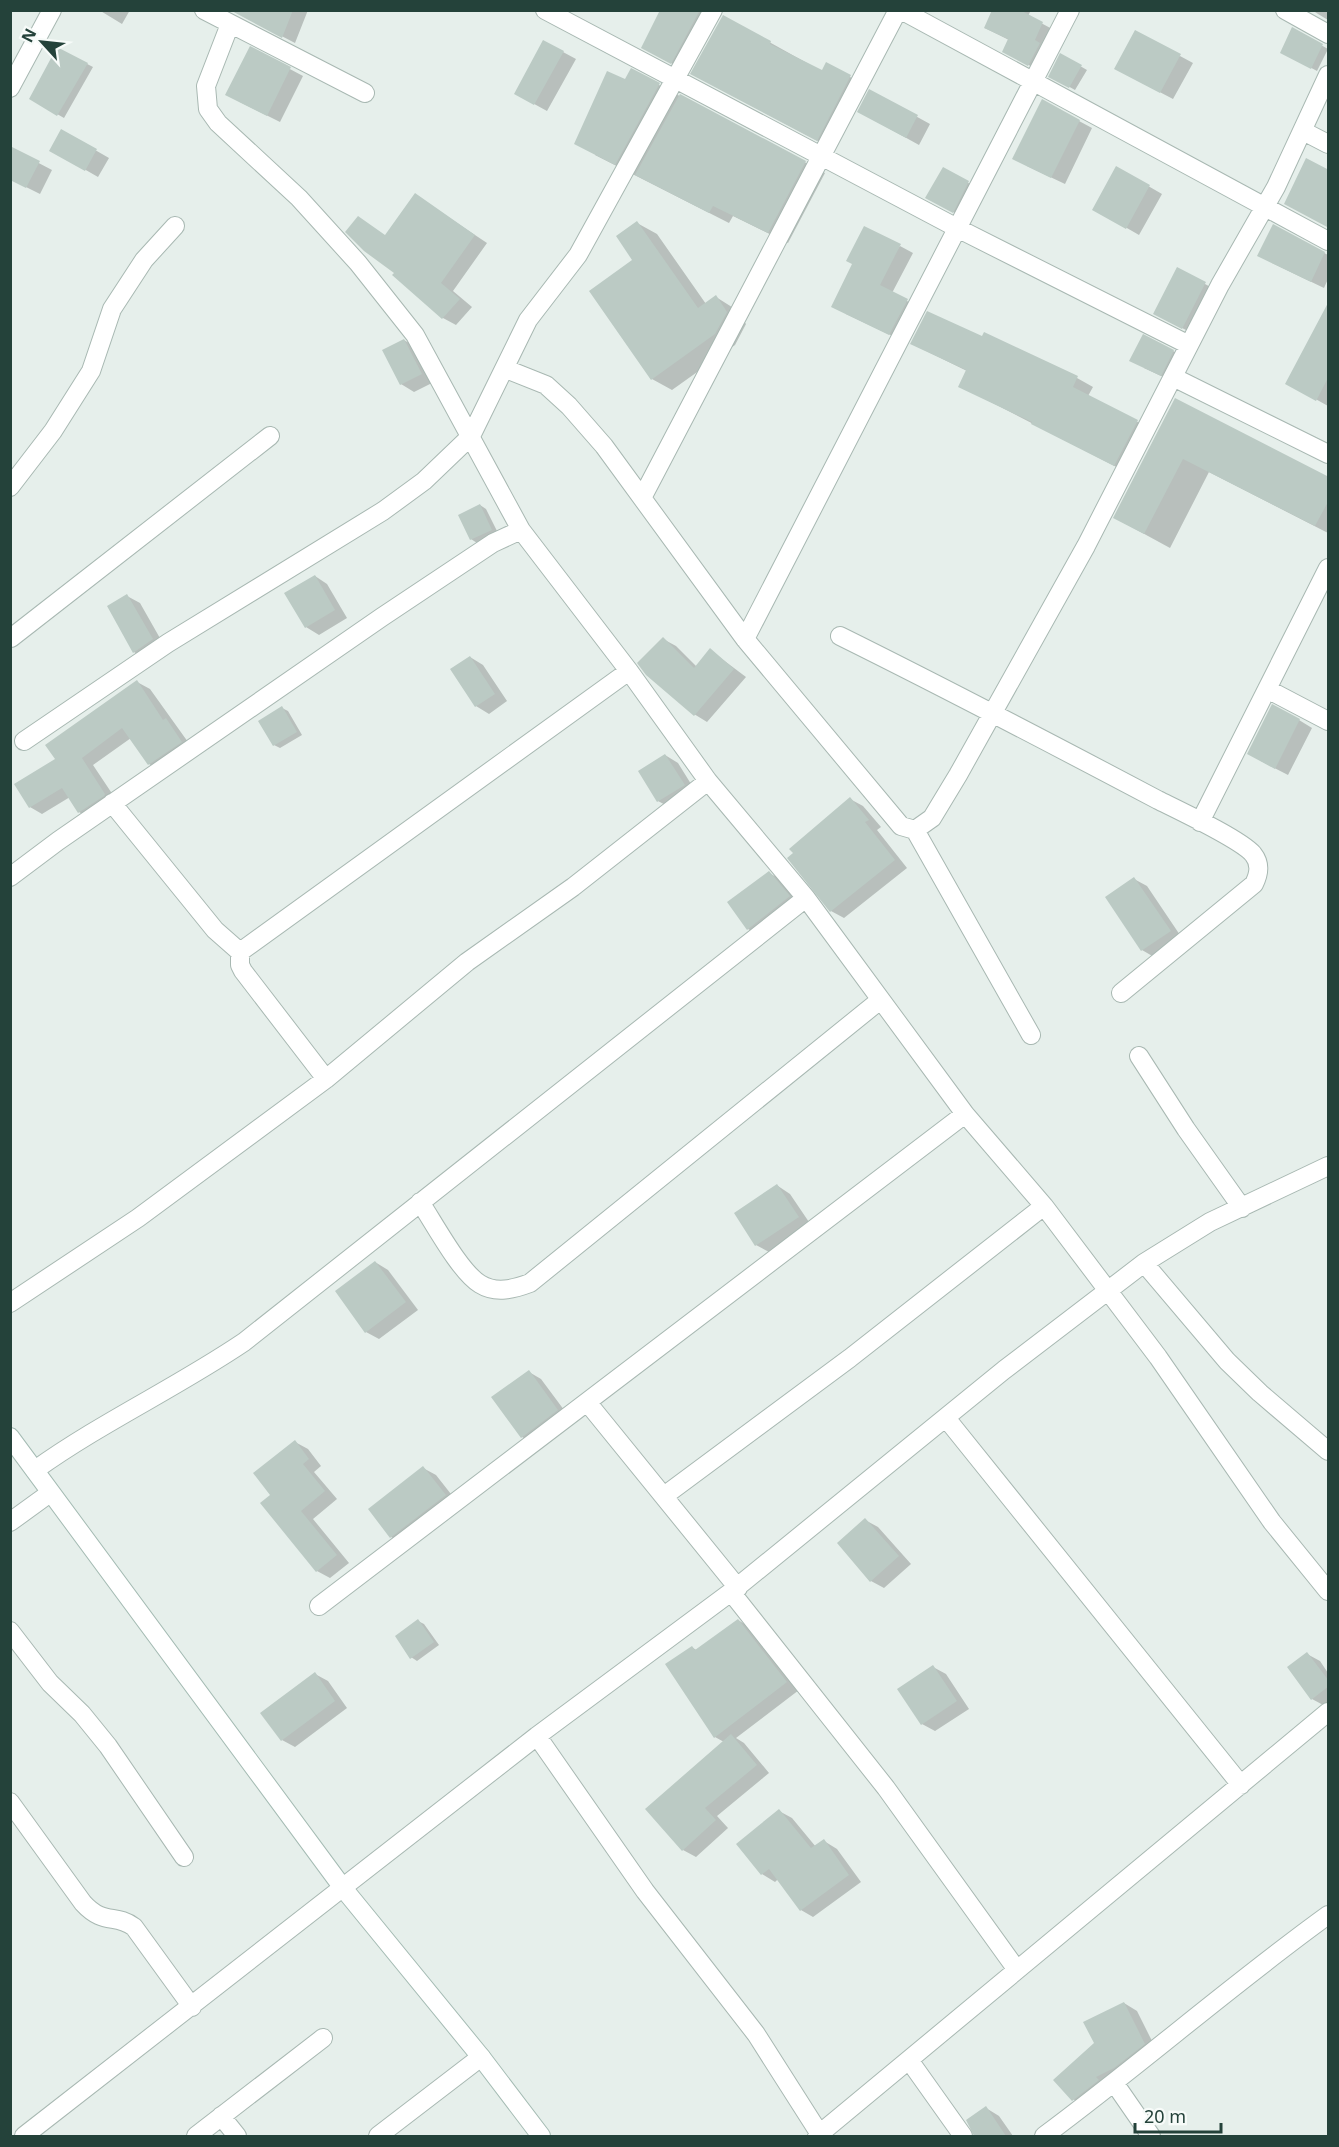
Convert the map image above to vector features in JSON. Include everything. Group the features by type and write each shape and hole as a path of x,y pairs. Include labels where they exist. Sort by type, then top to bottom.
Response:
{"street":[{"path":"10,88 52,10"},
{"path":"204,10 365,93"},
{"path":"545,10 959,229 1189,345"},
{"path":"24,741 168,643 383,511 424,481 471,436 506,369 528,320 578,255 713,10"},
{"path":"643,495 900,10 1329,241"},
{"path":"745,639 1071,10"},
{"path":"1285,10 1329,34"},
{"path":"230,24 206,86 208,109 237,143 299,198 358,263 415,335 521,530 629,671 708,781 806,898 879,1001 965,1114 1044,1206 1158,1357 1272,1522 1329,1591"},
{"path":"915,830 932,818 1086,546 1189,345 1263,206 1276,188 1329,75"},
{"path":"1303,131 1329,144"},
{"path":"10,488 53,431 91,371 112,309 144,260 175,226"},
{"path":"506,369 525,374 546,385 569,406 643,495 690,566 745,639 901,826 915,830 1031,1035"},
{"path":"1173,377 1329,454"},
{"path":"11,639 270,436"},
{"path":"10,877 112,803 419,592 493,543 521,530"},
{"path":"1200,822 1329,568"},
{"path":"10,630 11,639"},
{"path":"840,636 993,712 1200,822 1252,854 1258,865 1254,884 1121,993"},
{"path":"240,952 629,671"},
{"path":"1267,689 1329,721"},
{"path":"10,1303 138,1218 326,1079 467,963 573,887 708,781"},
{"path":"112,803 215,930 240,952 240,965 243,971 326,1079"},
{"path":"35,1470 81,1437 183,1381 244,1342 806,898"},
{"path":"420,1202 468,1274 481,1285 496,1290 513,1289 530,1283 879,1001"},
{"path":"1139,1056 1186,1129 1242,1208"},
{"path":"319,1605 965,1114"},
{"path":"24,2136 537,1736 735,1590 1012,1364 1144,1263 1210,1222 1329,1166"},
{"path":"664,1496 850,1358 1044,1206"},
{"path":"1144,1263 1227,1360 1260,1393 1329,1451"},
{"path":"587,1402 664,1496 886,1788 1017,1970"},
{"path":"946,1418 1241,1785"},
{"path":"10,1437 343,1888 481,2057 541,2136"},
{"path":"10,1522 50,1493"},
{"path":"10,1631 50,1683 82,1714 108,1746 184,1857"},
{"path":"537,1736 645,1891 756,2034 796,2094 819,2136 1329,1712"},
{"path":"10,1802 83,1903 96,1915 124,1921 134,1927 192,2007"},
{"path":"1044,2136 1115,2084 1255,1969 1329,1915"},
{"path":"196,2136 323,2038"},
{"path":"378,2136 481,2057"},
{"path":"909,2060 963,2136"},
{"path":"1115,2084 1151,2136"},
{"path":"221,2116 237,2136"}],"building":[{"path":"230,10 293,10 282,38"},
{"path":"660,10 700,10 671,64 641,48"},
{"path":"992,10 1020,10 1043,22 1035,40 1040,43 1028,66 1002,52 1008,39 984,28"},
{"path":"723,15 771,41 770,44 822,70 826,62 851,75 817,141 690,74"},
{"path":"1292,27 1323,44 1311,69 1280,53"},
{"path":"1135,30 1181,54 1160,93 1114,69"},
{"path":"543,40 564,51 534,105 514,94"},
{"path":"250,46 291,67 267,116 225,95"},
{"path":"57,47 88,63 57,116 29,99"},
{"path":"1060,53 1082,65 1069,88 1048,77"},
{"path":"631,68 660,83 615,165 574,144 607,71 625,79"},
{"path":"869,89 918,115 906,138 857,112"},
{"path":"680,94 806,161 768,233 713,206 709,213 635,175"},
{"path":"1042,99 1080,120 1051,178 1012,159"},
{"path":"61,129 97,149 85,171 49,151"},
{"path":"10,146 40,161 26,188 10,180"},
{"path":"1306,158 1329,170 1329,228 1284,204"},
{"path":"1116,166 1150,185 1126,229 1092,210"},
{"path":"943,167 969,181 953,213 925,198"},
{"path":"415,193 475,235 441,283 460,299 442,319 392,275 394,273 364,251 345,232 358,216 385,235"},
{"path":"637,221 698,308 716,295 727,312 715,334 651,380 589,291 632,260 616,236"},
{"path":"1273,224 1325,252 1311,282 1257,256"},
{"path":"864,226 901,244 880,285 908,299 889,335 831,307 852,264 846,261"},
{"path":"1177,267 1206,282 1182,329 1153,314"},
{"path":"1329,301 1329,376 1316,401 1285,384"},
{"path":"927,311 982,336 984,332 1078,376 1073,387 1138,420 1114,466 1031,424 1032,422 958,387 966,370 910,344"},
{"path":"1143,334 1174,350 1161,376 1129,361"},
{"path":"404,339 422,374 400,385 382,350"},
{"path":"1175,398 1329,477 1329,500 1315,526 1183,459 1144,534 1113,518"},
{"path":"480,504 492,530 470,540 458,515"},
{"path":"315,575 335,610 305,628 284,593"},
{"path":"127,594 153,639 133,653 107,606"},
{"path":"663,637 694,668 710,648 734,669 694,716 646,675 637,663"},
{"path":"470,656 495,694 475,707 450,669"},
{"path":"137,680 163,720 166,718 182,742 148,765 122,728 82,758 105,794 104,796 78,813 62,788 29,808 14,784 55,759 45,745"},
{"path":"1272,704 1300,719 1275,769 1247,754"},
{"path":"282,706 297,732 273,746 258,721"},
{"path":"665,754 685,785 657,802 638,771"},
{"path":"850,797 869,820 865,822 895,860 830,912 787,858 793,853 789,849"},
{"path":"769,871 790,896 747,930 727,902"},
{"path":"1134,877 1171,931 1141,951 1105,897"},
{"path":"777,1184 799,1217 755,1246 734,1213"},
{"path":"375,1261 406,1302 365,1333 335,1291"},
{"path":"529,1370 558,1410 521,1438 491,1397"},
{"path":"295,1440 309,1459 303,1464 325,1491 301,1511 337,1555 316,1572 260,1503 270,1495 253,1473"},
{"path":"423,1466 446,1495 390,1538 368,1509"},
{"path":"865,1518 899,1556 870,1582 837,1543"},
{"path":"418,1619 434,1642 410,1659 395,1636"},
{"path":"738,1619 787,1682 714,1738 665,1664 692,1646 695,1650"},
{"path":"1307,1652 1329,1681 1329,1686 1311,1700 1287,1667"},
{"path":"933,1665 957,1701 921,1725 897,1689"},
{"path":"315,1672 335,1701 281,1741 260,1713"},
{"path":"731,1734 757,1765 705,1808 716,1820 682,1851 645,1809"},
{"path":"779,1809 811,1848 824,1839 849,1875 800,1911 769,1869 761,1875 736,1844"},
{"path":"1124,2002 1145,2044 1114,2068 1096,2077 1099,2080 1072,2101 1053,2080 1094,2043 1083,2022"},
{"path":"986,2106 1006,2136 974,2136 966,2120"}]}
